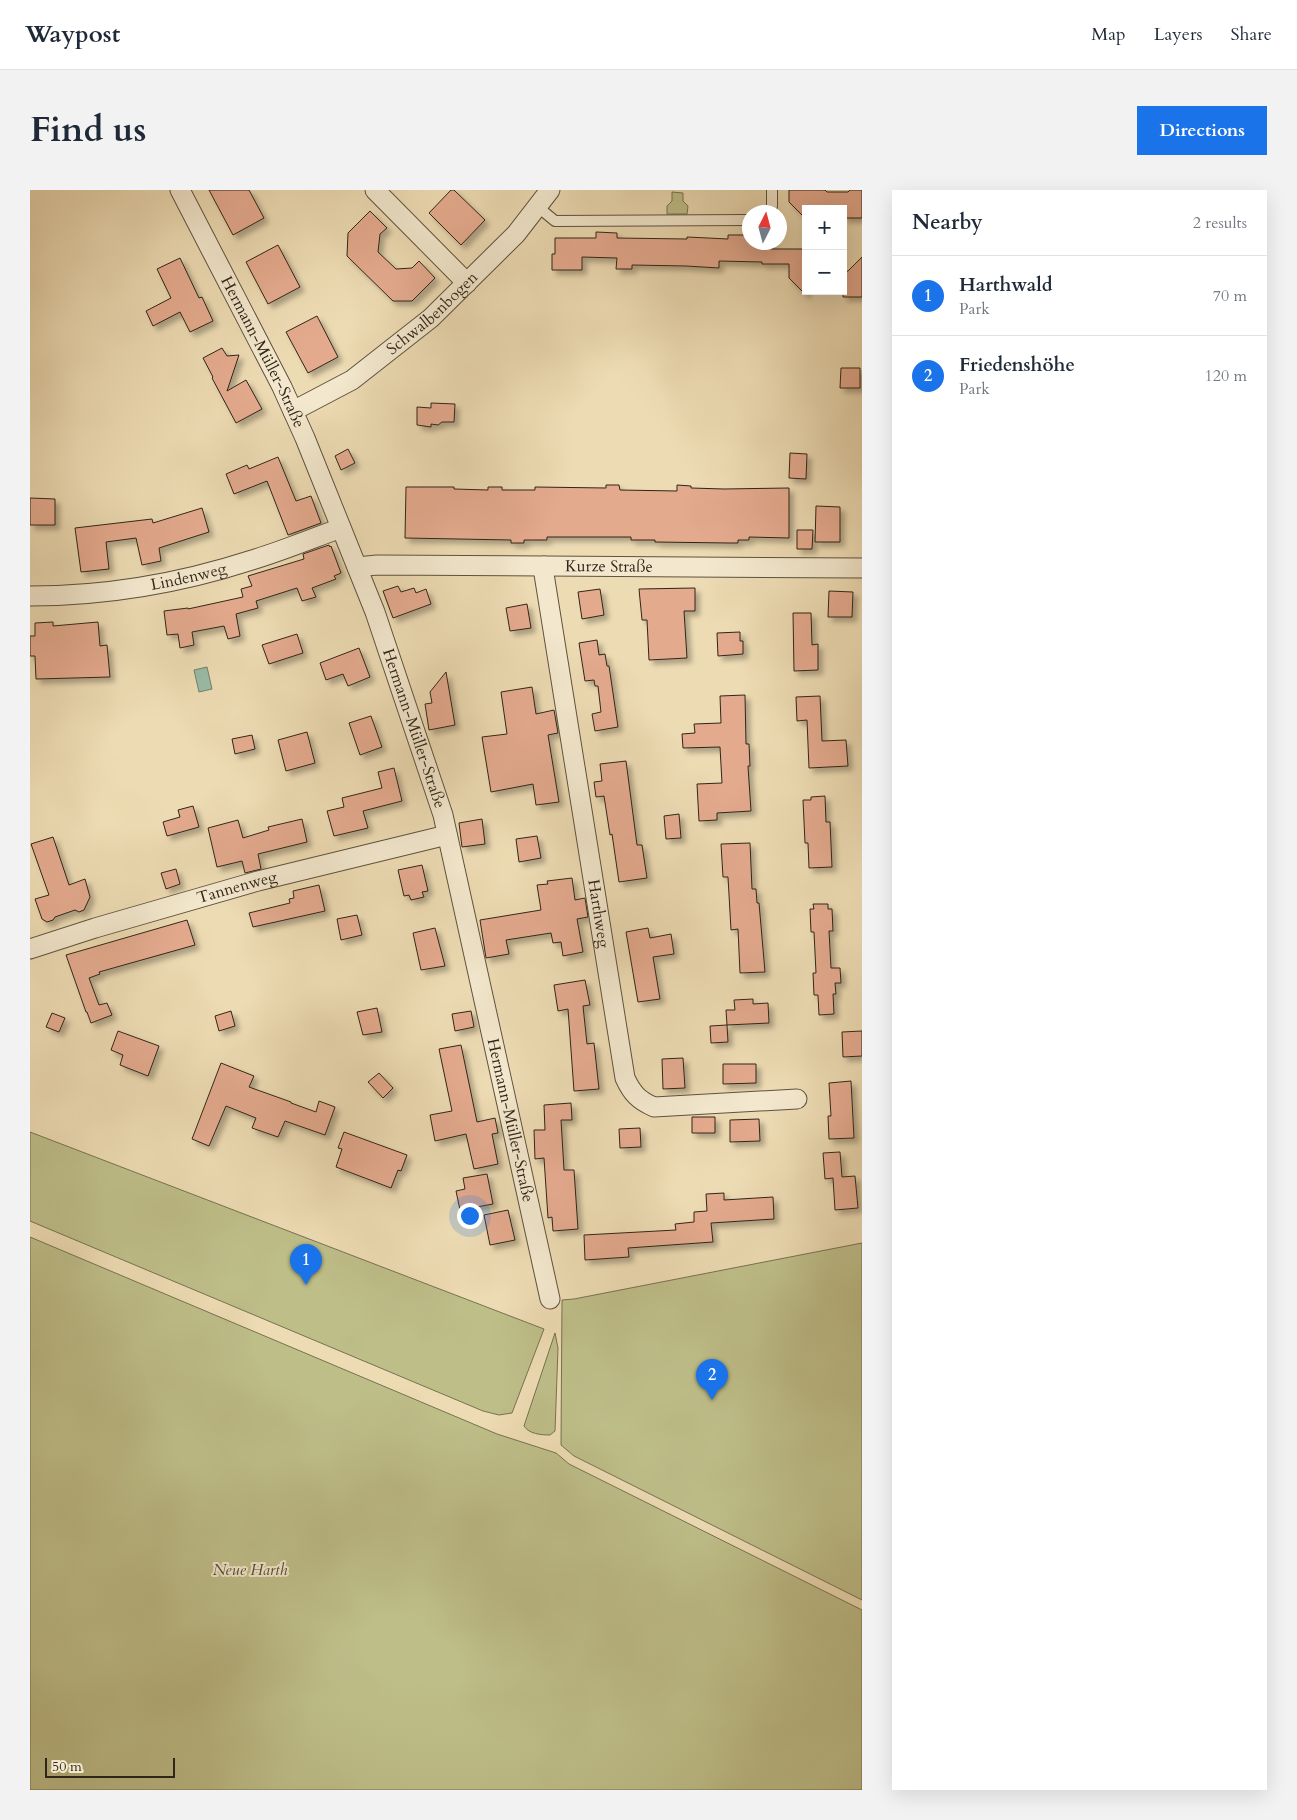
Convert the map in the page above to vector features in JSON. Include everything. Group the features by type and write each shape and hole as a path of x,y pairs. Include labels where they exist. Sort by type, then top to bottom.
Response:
{"street":[{"name":"Hermann-Müller-Straße","path":"180,190 293,411 375,612 443,815 550,1299"},
{"path":"375,190 467,283"},
{"name":"Schwalbenbogen","path":"293,411 352,380 432,318 516,234 550,190"},
{"name":"Lindenweg","path":"30,596 62,596 173,581 250,561 341,528"},
{"name":"Kurze Straße","path":"357,567 377,565 862,568"},
{"name":"Harthweg","path":"544,566 545,584 625,1078 631,1091 641,1101 654,1107 797,1099"},
{"name":"Tannenweg","path":"30,949 94,928 258,881 447,835"}],"lane":[{"path":"772,190 772,205"},
{"path":"538,207 555,220 742,220"}],"green space":[{"path":"672,192 683,193 683,201 688,206 687,214 667,214 667,206 672,201"},
{"path":"30,1132 544,1329 512,1413 499,1415 483,1411 30,1221"},
{"name":"Neue Harth","path":"30,1237 497,1434 556,1453 569,1464 862,1610 862,1790 30,1790"},
{"path":"862,1243 862,1600 574,1456 561,1445 562,1300"},
{"path":"555,1333 558,1348 555,1431 550,1435 539,1434 529,1431 524,1426"}],"shaded area":[{"path":"207,667 212,689 199,692 194,670"}],"building":[{"path":"209,190 249,190 264,218 233,235"},
{"path":"451,190 454,190 485,220 461,245 429,213"},
{"path":"789,190 848,192 850,190 862,190 862,218 847,218 847,205 802,205 802,215 789,202"},
{"path":"370,211 387,228 380,234 378,252 396,269 412,268 419,261 435,278 412,301 393,301 347,256 348,233"},
{"path":"596,232 617,233 617,238 687,239 687,237 728,239 728,235 742,235 742,250 802,249 802,291 789,278 789,264 719,261 719,268 632,265 632,269 616,269 617,258 582,257 582,270 552,270 555,238 596,238"},
{"path":"278,245 300,287 268,304 246,262"},
{"path":"862,257 862,297 843,297 843,295 847,295 848,271"},
{"path":"180,258 199,298 202,297 213,321 190,332 180,312 153,326 146,311 171,298 157,269"},
{"path":"317,316 338,357 308,373 286,332"},
{"path":"222,348 227,356 239,355 227,391 246,380 262,409 236,423 203,358"},
{"path":"841,368 860,368 860,388 840,388"},
{"path":"431,403 455,404 454,422 442,422 438,425 431,424 431,427 417,425 417,407 431,408"},
{"path":"348,449 355,463 341,470 335,456"},
{"path":"790,453 807,454 806,479 789,478"},
{"path":"278,457 296,501 311,496 321,523 288,535 267,481 234,494 226,474 247,465 249,469"},
{"path":"606,485 619,485 620,490 677,491 677,485 691,486 691,488 724,489 789,488 789,538 749,537 749,540 738,540 738,543 729,543 655,542 655,540 631,540 631,537 547,537 547,540 524,540 524,543 511,543 511,540 405,538 406,487 454,487 454,489 488,490 488,487 502,487 502,490 535,490 535,487 606,488"},
{"path":"30,498 55,499 55,525 30,525"},
{"path":"816,506 840,507 840,542 815,542"},
{"path":"202,508 209,532 159,548 161,561 142,565 136,538 106,542 109,569 81,572 75,528 152,519 153,523"},
{"path":"797,530 813,530 812,549 797,549"},
{"path":"329,545 341,573 334,576 336,579 312,588 316,597 302,601 297,588 256,601 258,608 236,614 240,636 228,639 224,626 192,632 194,645 180,648 178,634 167,635 164,611 188,609 243,597 241,589 252,586 248,576 304,559 303,554"},
{"path":"398,586 401,592 414,588 416,593 426,589 431,604 393,618 383,591"},
{"path":"695,588 695,611 684,611 687,658 649,660 647,620 642,620 639,589"},
{"path":"600,589 604,615 582,619 578,592"},
{"path":"829,591 853,592 852,617 828,617"},
{"path":"527,604 531,628 510,631 506,608"},
{"path":"793,613 811,613 812,645 818,644 818,670 794,671"},
{"path":"53,622 53,626 98,622 100,646 107,645 110,677 36,679 35,656 30,656 30,636 35,636 35,623"},
{"path":"740,632 740,641 743,641 743,654 718,656 717,633"},
{"path":"297,634 303,653 269,664 262,645"},
{"path":"597,640 599,655 605,654 607,666 609,666 618,727 595,731 592,714 601,712 598,686 595,686 594,680 585,681 579,643"},
{"path":"359,648 370,677 348,686 343,674 326,680 320,663"},
{"path":"446,672 455,725 429,730 425,704 432,703 430,692"},
{"path":"532,687 536,714 554,710 558,733 548,735 559,802 536,805 533,784 491,792 482,737 507,734 501,692"},
{"path":"745,695 746,744 749,744 750,766 748,766 751,811 717,813 717,820 699,821 697,784 722,783 720,747 683,748 682,734 695,733 694,724 721,723 720,696"},
{"path":"820,696 822,741 846,740 848,766 809,768 807,720 797,721 796,697"},
{"path":"371,716 382,747 360,755 349,723"},
{"path":"307,732 315,763 286,771 278,740"},
{"path":"252,735 255,749 235,754 232,739"},
{"path":"626,761 637,845 642,845 647,878 619,882 604,796 596,797 594,782 602,781 600,764"},
{"path":"394,768 402,801 363,811 368,828 334,836 327,811 344,807 342,798 382,788 378,772"},
{"path":"825,796 826,822 830,822 832,867 809,868 808,843 805,843 803,800 811,800 811,797"},
{"path":"193,806 199,827 167,836 163,822 180,817 178,810"},
{"path":"679,814 681,838 666,839 664,816"},
{"path":"302,819 307,842 258,854 261,869 245,873 242,861 217,867 208,828 238,820 243,838 269,830 268,827"},
{"path":"482,819 485,844 462,847 459,823"},
{"path":"537,836 541,858 519,862 516,839"},
{"path":"53,837 69,885 85,879 90,897 84,910 79,912 75,910 47,922 42,919 35,899 49,895 31,844"},
{"path":"750,843 752,889 756,889 757,903 759,903 765,972 740,973 738,929 731,930 728,877 723,877 721,844"},
{"path":"422,865 428,891 422,892 424,897 411,900 409,895 404,896 398,870"},
{"path":"176,869 180,884 166,889 161,873"},
{"path":"572,878 575,900 585,898 588,917 577,919 583,952 563,956 561,942 553,943 551,933 506,940 509,954 486,958 480,920 541,910 537,885 548,884 547,881"},
{"path":"319,885 325,911 253,927 249,913 290,903 289,899 294,898 293,891"},
{"path":"813,904 828,904 828,909 832,909 833,931 829,931 831,968 840,968 841,983 835,983 836,994 833,994 834,1014 819,1015 818,995 814,995 813,973 816,973 814,932 811,932 810,909 814,909"},
{"path":"357,915 362,935 341,940 337,919"},
{"path":"187,920 195,945 99,972 100,974 89,978 99,1005 107,1003 112,1015 91,1023 66,955"},
{"path":"435,928 445,966 421,970 413,933"},
{"path":"648,928 650,938 671,934 674,954 653,957 660,999 638,1002 626,932"},
{"path":"585,980 590,1005 583,1006 587,1044 594,1043 599,1089 574,1091 568,1009 558,1011 554,985"},
{"path":"753,999 753,1004 768,1003 769,1023 727,1025 726,1010 735,1010 734,1000"},
{"path":"377,1008 382,1032 363,1035 357,1012"},
{"path":"231,1011 235,1026 219,1031 215,1016"},
{"path":"471,1011 474,1027 455,1031 452,1014"},
{"path":"52,1013 65,1018 59,1032 46,1027"},
{"path":"727,1025 728,1042 711,1043 710,1026"},
{"path":"118,1031 159,1046 148,1076 120,1065 123,1055 111,1050"},
{"path":"862,1031 862,1056 843,1057 842,1032"},
{"path":"461,1045 477,1122 495,1118 498,1133 492,1134 498,1164 474,1169 466,1134 435,1141 430,1115 452,1111 439,1049"},
{"path":"683,1058 685,1088 663,1089 662,1059"},
{"path":"221,1063 254,1076 249,1087 316,1112 319,1101 335,1107 325,1135 285,1121 278,1137 252,1128 256,1118 226,1106 209,1146 192,1139"},
{"path":"723,1064 756,1064 756,1083 723,1084"},
{"path":"379,1073 393,1088 383,1098 368,1082"},
{"path":"851,1081 854,1138 829,1139 828,1116 831,1116 829,1083"},
{"path":"571,1103 572,1120 561,1120 564,1170 574,1170 578,1229 553,1231 552,1217 548,1218 544,1158 535,1159 534,1130 545,1130 544,1105"},
{"path":"692,1117 715,1117 715,1133 692,1133"},
{"path":"759,1119 760,1141 730,1142 730,1120"},
{"path":"640,1128 641,1147 620,1148 619,1129"},
{"path":"344,1132 407,1155 401,1171 398,1170 391,1188 336,1167 342,1149 338,1148"},
{"path":"840,1152 842,1177 855,1176 858,1208 835,1210 833,1178 825,1179 823,1153"},
{"path":"487,1174 493,1204 460,1210 456,1191 465,1189 463,1178"},
{"path":"724,1193 724,1200 773,1197 774,1219 711,1223 713,1242 628,1248 629,1257 585,1260 584,1235 676,1230 675,1224 694,1222 694,1212 707,1211 706,1194"},
{"path":"508,1210 515,1240 490,1245 484,1215"}],"place":[{"name":"Harthwald","path":"306,1285"},
{"name":"Friedenshöhe","path":"712,1400"}]}
